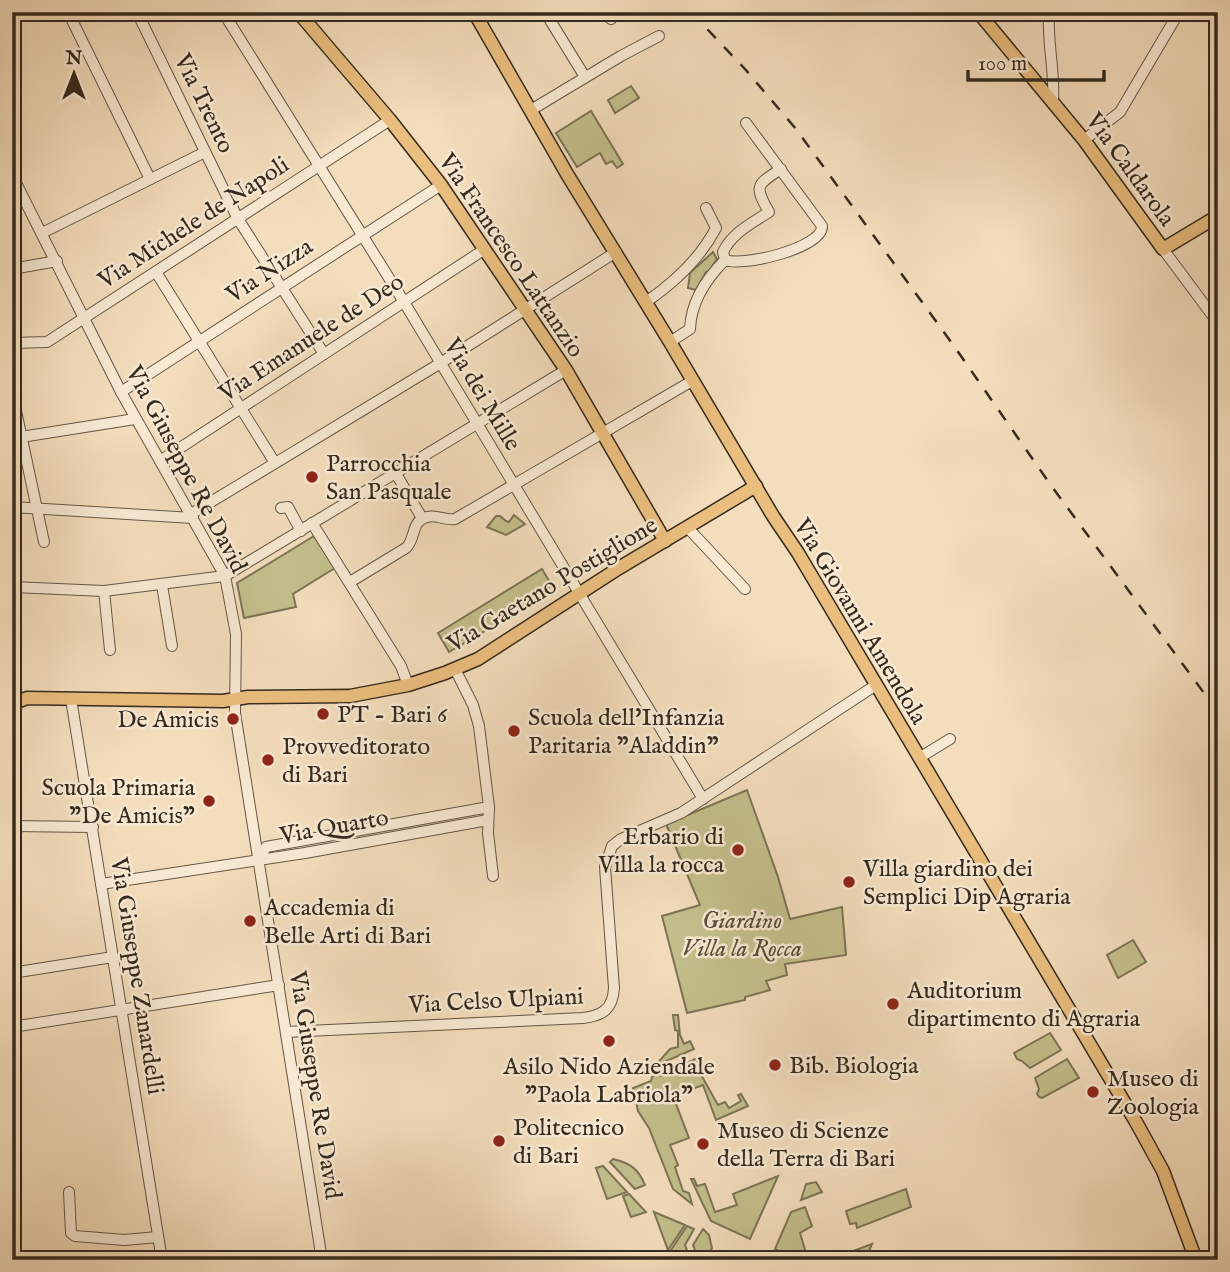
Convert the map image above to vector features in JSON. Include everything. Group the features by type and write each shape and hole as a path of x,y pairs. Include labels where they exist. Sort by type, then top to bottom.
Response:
{"main road":[{"name":"Via Francesco Lattanzio","path":"298,12 390,120 485,249 566,370 664,541"},
{"name":"Via Giovanni Amendola","path":"474,12 567,174 1136,1122 1163,1171 1196,1260"},
{"name":"Via Caldarola","path":"978,12 1084,140 1163,249"},
{"path":"1163,249 1218,216"},
{"name":"Via Gaetano Postiglione","path":"12,704 24,698 236,700 248,697 350,696 408,685 456,669 496,648 756,486"}],"street":[{"path":"68,12 150,179"},
{"name":"Via Trento","path":"137,12 237,219 324,354"},
{"name":"Via dei Mille","path":"223,12 404,302 703,799"},
{"path":"545,12 586,77"},
{"path":"602,12 611,19 617,12"},
{"path":"1049,12 1048,43 1055,83 1053,101"},
{"path":"1084,140 1120,112 1179,12"},
{"path":"531,110 659,36"},
{"name":"Via Michele de Napoli","path":"12,343 47,342 390,120"},
{"path":"725,260 737,263 761,259 793,249 821,235 822,226 746,123"},
{"path":"42,233 205,152"},
{"path":"725,260 723,252 729,242 741,229 769,212 758,188 760,183 781,169"},
{"name":"Via Giuseppe Re David","path":"12,175 121,393 225,576 236,634 235,713 322,1260"},
{"name":"Via Nizza","path":"121,393 440,185"},
{"path":"646,302 674,281 707,245 716,228 706,208"},
{"name":"Via Emanuele de Deo","path":"160,461 485,249"},
{"name":"Via Caldarola","path":"1163,249 1218,323"},
{"path":"12,507 192,516 616,252"},
{"path":"670,342 690,329 692,308 713,272 725,260"},
{"path":"12,269 57,261"},
{"path":"156,272 275,463"},
{"path":"12,587 104,591 162,586 225,576 566,370"},
{"path":"350,582 411,544 416,524 422,518 429,516 455,519 692,381"},
{"path":"12,391 44,542"},
{"path":"21,437 135,419"},
{"path":"395,472 422,518"},
{"path":"281,508 288,507 301,531"},
{"path":"312,523 401,666 408,685"},
{"path":"687,527 745,589"},
{"path":"162,586 172,646"},
{"path":"104,591 110,650"},
{"path":"456,669 480,726 493,876"},
{"name":"Via Celso Ulpiani","path":"286,1032 583,1018 601,1014 613,1001 614,988 605,867 612,846 621,839 681,813 876,685"},
{"name":"Via Giuseppe Zanardelli","path":"71,699 162,1260"},
{"path":"919,758 948,739"},
{"name":"Via Quarto","path":"259,860 266,847 489,807"},
{"name":"Via Quarto","path":"259,860 488,820"},
{"path":"12,826 93,827"},
{"path":"303,841 305,853"},
{"path":"101,884 259,860"},
{"path":"12,973 113,957"},
{"path":"12,1027 279,985"},
{"path":"69,1192 71,1233 75,1236 124,1240 158,1237"}],"green space":[{"path":"631,86 639,98 615,113 608,100"},
{"path":"591,111 623,164 617,168 612,161 606,164 600,153 577,167 556,133"},
{"path":"713,252 717,259 696,290 688,288 690,273"},
{"path":"514,515 525,524 506,535 487,527 496,516 509,522"},
{"path":"314,536 335,568 293,594 296,607 244,618 237,583"},
{"path":"542,569 552,586 524,603 526,607 449,652 438,633"},
{"name":"Giardino Villa la Rocca","path":"747,790 790,919 842,907 846,955 785,964 787,975 766,981 770,990 745,997 745,1000 687,1013 662,916 700,905 666,824"},
{"path":"1133,940 1146,962 1118,978 1107,955"},
{"path":"673,1015 678,1015 684,1044 690,1041 694,1049 655,1066 670,1049 678,1047 678,1031 675,1030"},
{"path":"1050,1033 1061,1050 1030,1068 1017,1059 1014,1053"},
{"path":"699,1057 707,1069 700,1073 718,1105 725,1102 729,1108 741,1101 738,1095 741,1094 748,1106 716,1120 703,1085 673,1096 689,1138 670,1145 678,1165 675,1167 683,1191 689,1193 692,1204 673,1189 649,1128 638,1111 633,1088 651,1081 652,1077 659,1073 661,1076"},
{"path":"1067,1059 1079,1078 1042,1098 1039,1097 1035,1078"},
{"path":"613,1159 634,1168 645,1185 635,1189 610,1162"},
{"path":"603,1166 627,1192 607,1199 596,1168"},
{"path":"778,1176 750,1239 711,1221 691,1179 694,1179 697,1186 705,1184 715,1212 737,1205 733,1194"},
{"path":"816,1182 822,1192 801,1200 806,1184"},
{"path":"906,1189 911,1207 857,1228 856,1223 850,1224 846,1211"},
{"path":"629,1194 646,1212 631,1217 623,1196"},
{"path":"805,1207 812,1226 800,1233 806,1253 794,1259 775,1249 791,1212"},
{"path":"654,1212 685,1225 668,1250"},
{"path":"687,1226 694,1229 685,1245 691,1260 672,1260 669,1253"},
{"path":"703,1229 709,1235 712,1248 705,1260 699,1260 693,1245"},
{"path":"872,1244 867,1256 860,1253 856,1260 829,1260"}],"railway":[{"path":"691,12 745,69 796,129 954,346 1050,484 1218,712"}],"place":[{"name":"Parrocchia San Pasquale","path":"312,477"},
{"name":"PT - Bari 6","path":"323,714"},
{"name":"De Amicis","path":"233,719"},
{"name":"Scuola dell'Infanzia Paritaria \"Aladdin\"","path":"514,731"},
{"name":"Provveditorato di Bari","path":"268,760"},
{"name":"Scuola Primaria \"De Amicis\"","path":"209,801"},
{"name":"Erbario di Villa la rocca","path":"738,850"},
{"name":"Villa giardino dei Semplici Dip Agraria","path":"849,882"},
{"name":"Accademia di Belle Arti di Bari","path":"250,921"},
{"name":"Auditorium dipartimento di Agraria","path":"893,1004"},
{"name":"Asilo Nido Aziendale \"Paola Labriola\"","path":"609,1041"},
{"name":"Bib. Biologia","path":"775,1065"},
{"name":"Museo di Zoologia","path":"1093,1092"},
{"name":"Politecnico di Bari","path":"499,1141"},
{"name":"Museo di Scienze della Terra di Bari","path":"703,1144"}]}
